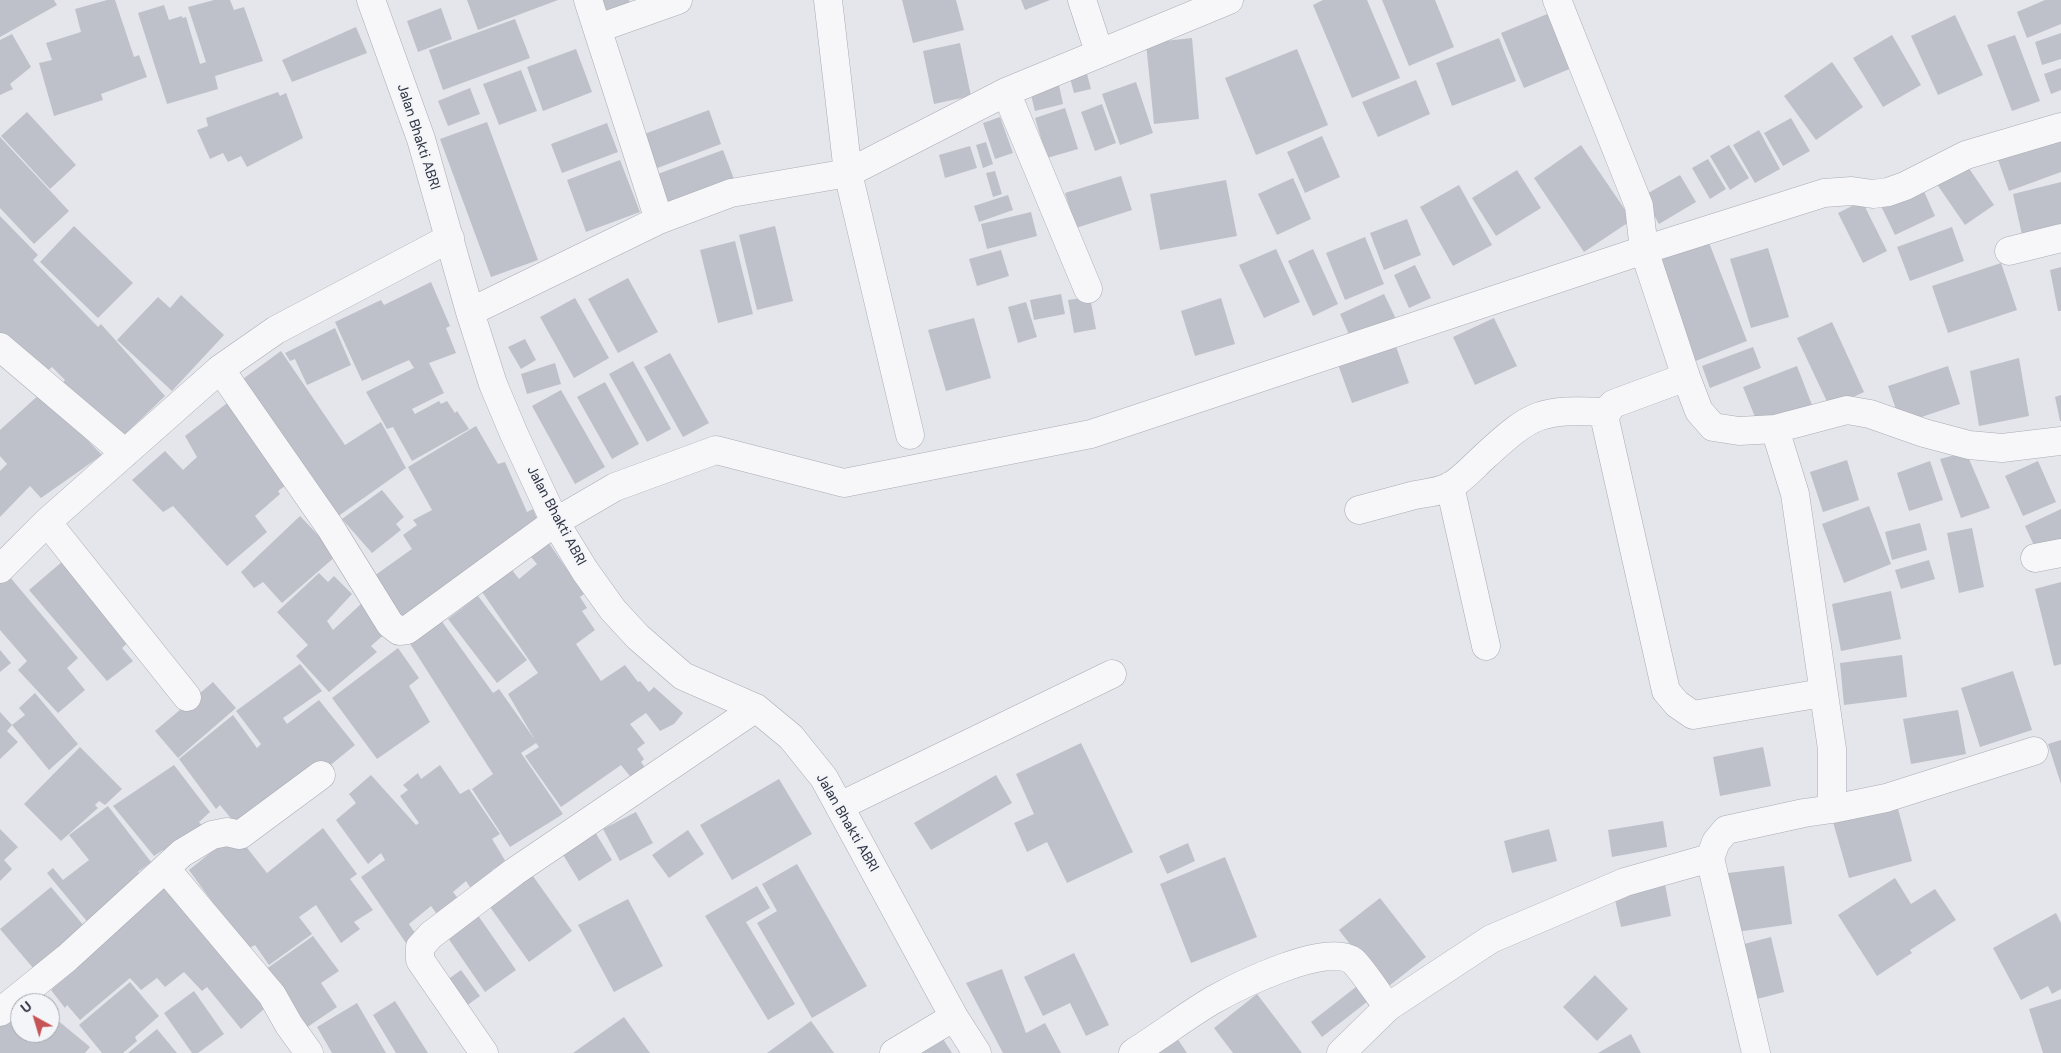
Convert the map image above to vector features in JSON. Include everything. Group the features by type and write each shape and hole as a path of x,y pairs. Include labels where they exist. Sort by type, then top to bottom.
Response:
{"street":[{"name":"Jalan Bhakti ABRI","path":"371,0 421,139 470,312 500,400 555,522 585,571 613,610 638,637 683,676 756,708 791,737 824,778 954,1017 977,1053"},
{"path":"588,0 599,28 659,220"},
{"path":"599,28 678,0"},
{"path":"828,0 848,173 910,434"},
{"path":"1082,0 1099,52"},
{"path":"470,312 659,220 731,193 848,173 1006,92 1099,52 1229,0"},
{"path":"1557,0 1639,206 1644,250 1686,378 1700,410 1713,427 1739,431 1775,429 1847,410 1870,414 1924,433 1970,445 2002,448 2061,441"},
{"path":"1006,92 1088,289"},
{"path":"220,369 330,528 390,624 399,631 407,630 555,522 615,486 716,450 844,483 1091,434 1644,250 1824,193 1852,191 1873,194 1888,192 1905,186 1966,155 2061,127"},
{"path":"0,568 47,522 220,369 276,330 450,238"},
{"path":"2009,251 2061,238"},
{"path":"0,347 125,453"},
{"path":"1686,378 1613,404 1607,412 1605,420 1666,692 1677,704 1693,715 1822,693"},
{"path":"1360,510 1435,492 1450,486 1513,429 1529,419 1549,412 1571,410 1607,412"},
{"path":"1775,429 1795,494 1822,693 1832,748 1832,809"},
{"path":"1450,486 1486,646"},
{"path":"47,522 188,697"},
{"path":"840,806 1112,674"},
{"path":"476,1050 420,960 420,946 431,935 514,872 756,708"},
{"path":"1756,1053 1710,858 1716,842 1726,830 1886,798 2034,751"},
{"path":"0,1012 67,958 182,853 212,835 227,832 240,835 321,775"},
{"path":"1341,1053 1388,1007 1491,939 1625,882 1710,858"},
{"path":"166,869 272,995 309,1053"},
{"path":"1133,1053 1214,1000 1282,967 1323,957 1339,956 1352,961 1388,1007"},
{"path":"894,1053 954,1017"}],"building":[{"path":"0,0 54,0 57,5 0,37"},
{"path":"107,0 115,0 134,57 139,55 147,77 101,94 103,100 54,116 39,63 52,60 46,43 81,32 75,9"},
{"path":"214,0 230,0 234,10 244,7 263,61 215,76 218,89 167,104 138,13 164,5 169,20 182,16 182,18 186,17 200,64 206,62 188,7"},
{"path":"467,0 558,0 478,30"},
{"path":"590,0 629,0 634,12 599,24"},
{"path":"902,0 956,0 964,30 913,43"},
{"path":"1021,0 1050,0 1025,10"},
{"path":"1323,0 1367,0 1400,78 1352,98 1313,5"},
{"path":"1382,0 1435,0 1454,47 1409,66"},
{"path":"2045,0 2061,0 2061,24 2027,38 2017,12"},
{"path":"441,8 452,39 418,52 407,21"},
{"path":"1557,10 1579,65 1524,88 1501,33"},
{"path":"1955,15 1983,75 1938,95 1911,36"},
{"path":"515,19 530,58 443,90 429,50"},
{"path":"356,27 367,53 292,82 282,60"},
{"path":"2061,33 2061,59 2042,65 2035,42"},
{"path":"12,34 31,67 10,84 13,89 0,95 0,40"},
{"path":"1892,35 1921,85 1883,107 1853,58"},
{"path":"2015,35 2040,101 2012,111 1987,45"},
{"path":"1192,38 1199,119 1154,124 1146,43"},
{"path":"1499,38 1516,81 1452,106 1436,63"},
{"path":"960,43 971,96 934,104 923,51"},
{"path":"576,49 592,92 543,111 527,67"},
{"path":"1297,49 1328,125 1256,155 1225,78"},
{"path":"1832,62 1863,107 1816,140 1784,96"},
{"path":"2061,68 2061,90 2051,94 2044,74"},
{"path":"521,70 537,111 499,125 483,84"},
{"path":"1087,74 1091,89 1074,93 1070,78"},
{"path":"1416,80 1430,114 1378,137 1362,102"},
{"path":"1136,82 1153,133 1120,145 1102,94"},
{"path":"1059,85 1063,104 1035,111 1030,91"},
{"path":"470,88 480,114 448,126 438,101"},
{"path":"278,92 280,96 286,93 303,138 247,167 241,156 228,162 223,153 210,159 197,130 208,126 206,118"},
{"path":"1102,104 1116,143 1095,151 1081,112"},
{"path":"1065,108 1078,149 1047,158 1035,118"},
{"path":"709,110 721,144 652,170 639,136"},
{"path":"27,112 76,165 50,189 1,136"},
{"path":"1000,117 1013,153 995,159 983,123"},
{"path":"1791,118 1810,151 1783,166 1764,133"},
{"path":"487,122 538,260 491,277 440,139"},
{"path":"607,123 618,152 562,173 551,144"},
{"path":"1759,130 1780,169 1755,183 1733,145"},
{"path":"1322,136 1340,177 1305,193 1287,152"},
{"path":"0,137 69,211 34,244 0,208"},
{"path":"2061,139 2061,172 2009,191 1997,157"},
{"path":"986,142 993,164 983,168 976,145"},
{"path":"1581,145 1632,220 1584,252 1534,178"},
{"path":"1729,145 1749,178 1730,190 1710,156"},
{"path":"970,146 977,168 945,178 939,155"},
{"path":"723,150 734,179 666,205 655,175"},
{"path":"1708,159 1726,189 1710,199 1692,168"},
{"path":"620,160 640,212 586,232 567,180"},
{"path":"1964,161 1994,205 1965,225 1934,180"},
{"path":"1517,170 1541,208 1496,236 1472,198"},
{"path":"995,171 1002,194 993,197 986,173"},
{"path":"1680,175 1696,202 1659,224 1643,196"},
{"path":"1121,176 1132,210 1076,228 1065,193"},
{"path":"1293,178 1311,219 1277,235 1258,194"},
{"path":"1226,180 1237,236 1160,250 1150,194"},
{"path":"2061,182 2061,230 2023,239 2013,194"},
{"path":"1459,185 1492,245 1453,266 1420,207"},
{"path":"1922,187 1935,216 1895,235 1881,206"},
{"path":"1008,195 1013,210 979,222 974,206"},
{"path":"1862,201 1887,251 1863,263 1838,213"},
{"path":"1031,212 1037,236 987,249 981,224"},
{"path":"0,216 38,255 33,260 98,327 101,324 165,396 117,442 60,386 65,380 52,367 42,376 0,342"},
{"path":"1407,219 1421,255 1384,270 1370,233"},
{"path":"74,226 133,283 98,318 40,262"},
{"path":"775,226 793,301 757,310 739,235"},
{"path":"1952,227 1964,261 1910,281 1897,247"},
{"path":"1365,237 1384,284 1345,300 1326,253"},
{"path":"1708,240 1747,341 1688,364 1650,262"},
{"path":"735,241 753,314 718,323 700,250"},
{"path":"1768,248 1789,317 1751,328 1730,259"},
{"path":"1276,249 1300,302 1264,318 1239,265"},
{"path":"1313,249 1338,304 1313,316 1288,261"},
{"path":"1001,250 1009,276 977,286 969,259"},
{"path":"2001,263 2017,310 1948,333 1932,286"},
{"path":"1415,265 1431,298 1409,308 1394,275"},
{"path":"2061,267 2061,311 2058,311 2050,270"},
{"path":"628,278 658,332 618,353 588,299"},
{"path":"431,282 450,326 446,328 456,353 429,363 444,393 412,409 415,414 439,401 441,404 447,401 455,413 457,411 469,429 412,461 393,427 387,429 366,392 414,368 409,360 362,381 335,322 381,300 384,305"},
{"path":"1061,294 1065,314 1034,320 1030,300"},
{"path":"1384,294 1396,319 1351,339 1340,314"},
{"path":"181,295 224,335 172,391 117,340 158,297 170,308"},
{"path":"1090,297 1096,329 1074,333 1068,300"},
{"path":"575,298 609,358 574,378 540,317"},
{"path":"1221,298 1235,344 1195,356 1181,311"},
{"path":"1026,302 1037,337 1018,343 1008,307"},
{"path":"974,318 991,378 946,391 928,330"},
{"path":"1494,318 1517,366 1475,385 1453,337"},
{"path":"1832,322 1864,392 1830,408 1797,338"},
{"path":"335,328 351,365 307,385 295,359 290,361 285,353"},
{"path":"1393,338 1409,383 1352,403 1336,359"},
{"path":"525,339 536,360 521,369 508,347"},
{"path":"1753,347 1761,368 1710,388 1702,366"},
{"path":"281,351 345,445 381,422 406,468 330,522 236,384"},
{"path":"670,353 709,423 683,437 644,367"},
{"path":"2019,358 2029,416 1979,426 1970,371"},
{"path":"633,361 671,429 647,442 609,374"},
{"path":"555,363 561,384 527,394 521,374"},
{"path":"1797,366 1812,405 1759,427 1743,387"},
{"path":"1948,366 1960,404 1901,424 1888,386"},
{"path":"605,382 639,444 612,459 577,397"},
{"path":"561,390 605,467 575,484 532,406"},
{"path":"41,393 102,455 41,498 30,486 0,517 0,471 7,464 0,456 0,430"},
{"path":"2061,395 2061,421 2060,421 2055,397"},
{"path":"231,400 293,480 278,491 280,494 255,516 267,532 227,566 173,506 163,512 132,480 165,451 183,470 197,457 185,436"},
{"path":"476,426 498,464 505,462 527,512 533,509 541,528 400,627 367,581 412,549 403,535 417,525 413,520 432,510 408,467"},
{"path":"1966,452 1990,508 1961,518 1940,459"},
{"path":"1847,460 1859,500 1823,512 1810,472"},
{"path":"1930,461 1943,500 1909,511 1897,473"},
{"path":"2038,461 2056,502 2023,516 2005,476"},
{"path":"382,490 404,517 396,524 401,530 372,553 342,519"},
{"path":"1869,506 1891,564 1844,583 1822,524"},
{"path":"2061,509 2061,541 2037,552 2025,526"},
{"path":"300,516 337,555 282,603 263,582 254,588 241,572"},
{"path":"1920,523 1927,550 1892,560 1885,532"},
{"path":"1972,528 1984,587 1959,593 1947,533"},
{"path":"544,536 584,594 580,597 587,608 582,611 595,630 576,644 601,681 625,665 638,682 640,681 649,692 654,687 683,713 674,724 660,731 646,713 630,724 645,743 637,749 644,759 641,762 651,776 637,785 621,765 561,807 525,756 539,747 536,743 521,753 563,814 510,847 472,789 493,774 405,636 438,616 493,693 499,689 535,740 508,694 538,673 478,586 508,565 519,579 537,564 525,550"},
{"path":"1929,560 1935,579 1901,589 1895,570"},
{"path":"63,561 132,639 122,648 133,661 107,681 29,590"},
{"path":"4,570 78,658 67,668 85,690 58,713 18,670 27,661 0,630 0,574"},
{"path":"319,573 328,582 334,576 352,594 327,621 333,630 362,603 388,631 371,646 377,652 329,692 296,656 308,645 277,612"},
{"path":"2061,582 2061,664 2054,666 2035,589"},
{"path":"1891,591 1901,639 1841,651 1832,604"},
{"path":"478,596 527,660 497,683 448,619"},
{"path":"398,648 419,678 409,686 430,722 377,759 332,698"},
{"path":"0,650 11,663 0,672"},
{"path":"1902,655 1907,697 1844,705 1840,663"},
{"path":"300,664 322,691 283,718 287,724 319,700 355,745 294,795 242,832 220,805 216,809 179,759 233,715 257,748 261,744 236,711"},
{"path":"2013,671 2032,730 1980,747 1961,688"},
{"path":"213,682 236,708 178,758 155,731"},
{"path":"35,693 78,744 49,770 12,725 25,715 19,708"},
{"path":"1958,710 1966,754 1911,764 1903,719"},
{"path":"0,712 12,725 7,731 18,742 0,759"},
{"path":"2061,740 2061,784 2048,744"},
{"path":"1081,743 1133,852 1067,883 1047,842 1027,852 1014,823 1034,814 1016,774"},
{"path":"80,747 122,789 105,805 99,801 95,805 98,808 61,841 24,804"},
{"path":"1763,747 1771,786 1720,796 1713,757"},
{"path":"174,765 210,812 199,822 205,829 169,856 163,850 154,856 113,806"},
{"path":"440,765 460,794 469,789 500,834 492,839 506,862 492,870 495,875 472,890 466,881 453,892 461,902 439,917 431,906 409,924 419,939 408,946 361,877 385,860 381,853 368,864 336,820 356,803 349,794 371,775 416,825 419,823 400,796 408,790 403,785 418,773 421,779"},
{"path":"996,775 1012,803 931,850 914,823"},
{"path":"779,779 812,834 732,880 700,825"},
{"path":"1897,805 1912,861 1849,878 1833,822"},
{"path":"108,806 151,862 138,872 142,877 90,925 47,873 53,868 63,880 89,860 69,835"},
{"path":"636,812 653,843 620,861 603,829"},
{"path":"1663,821 1667,847 1612,857 1608,830"},
{"path":"592,827 612,860 579,881 559,848"},
{"path":"323,828 357,874 350,879 373,910 354,922 360,929 341,943 316,905 299,917 312,934 269,965 255,945 244,951 229,925 189,870 230,837 240,839 267,873"},
{"path":"0,829 18,847 4,860 12,869 0,881"},
{"path":"1549,829 1557,861 1512,873 1504,841"},
{"path":"688,830 704,854 669,878 652,855"},
{"path":"1188,843 1195,861 1167,874 1159,856"},
{"path":"1225,857 1257,937 1191,963 1160,884"},
{"path":"797,864 867,986 812,1018 757,923 777,911 762,884"},
{"path":"1784,866 1792,924 1736,932 1728,873"},
{"path":"528,869 572,931 529,962 485,900"},
{"path":"1895,878 1911,904 1935,889 1956,920 1910,950 1912,953 1877,976 1838,915"},
{"path":"172,880 197,919 193,922 201,932 209,927 271,1003 241,1029 207,987 202,991 184,972 165,987 157,978 141,990 130,978 80,1020 67,1005 65,1008 60,1002 60,993 53,993 51,990"},
{"path":"1665,884 1671,916 1621,927 1614,895"},
{"path":"757,886 770,908 746,922 795,1004 768,1020 705,916"},
{"path":"51,887 90,933 39,975 0,929"},
{"path":"1380,898 1426,957 1385,989 1339,930"},
{"path":"628,899 663,966 614,992 578,925"},
{"path":"2056,913 2061,923 2061,989 2052,994 2048,986 2021,1000 1993,948"},
{"path":"477,914 516,970 485,992 446,935"},
{"path":"313,936 339,971 321,983 337,1007 303,1030 262,972"},
{"path":"1771,937 1784,992 1753,1000 1740,945"},
{"path":"1074,953 1109,1025 1086,1036 1070,1003 1043,1016 1024,977"},
{"path":"1002,969 1026,1033 1045,1023 1061,1053 1003,1053 966,983"},
{"path":"461,970 480,996 462,1009 443,983"},
{"path":"1595,975 1628,1009 1597,1041 1563,1007"},
{"path":"130,982 159,1016 135,1037 137,1041 123,1053 102,1053 79,1025"},
{"path":"1361,983 1372,998 1322,1037 1311,1022"},
{"path":"194,991 224,1034 198,1053 192,1053 164,1013"},
{"path":"1257,994 1302,1053 1233,1053 1214,1028"},
{"path":"2061,999 2061,1053 2043,1053 2029,1009"},
{"path":"395,1001 428,1053 396,1053 373,1015"},
{"path":"357,1003 386,1053 332,1053 317,1027"},
{"path":"10,1015 10,1043 60,1043 60,1022 90,1047 85,1053 0,1053 0,1024"},
{"path":"624,1017 650,1053 573,1053"},
{"path":"811,1021 834,1053 767,1053"},
{"path":"157,1029 177,1053 128,1053"},
{"path":"938,1031 952,1053 903,1053"},
{"path":"1631,1034 1641,1053 1598,1053"},
{"path":"1175,1035 1187,1053 1151,1053"}]}
